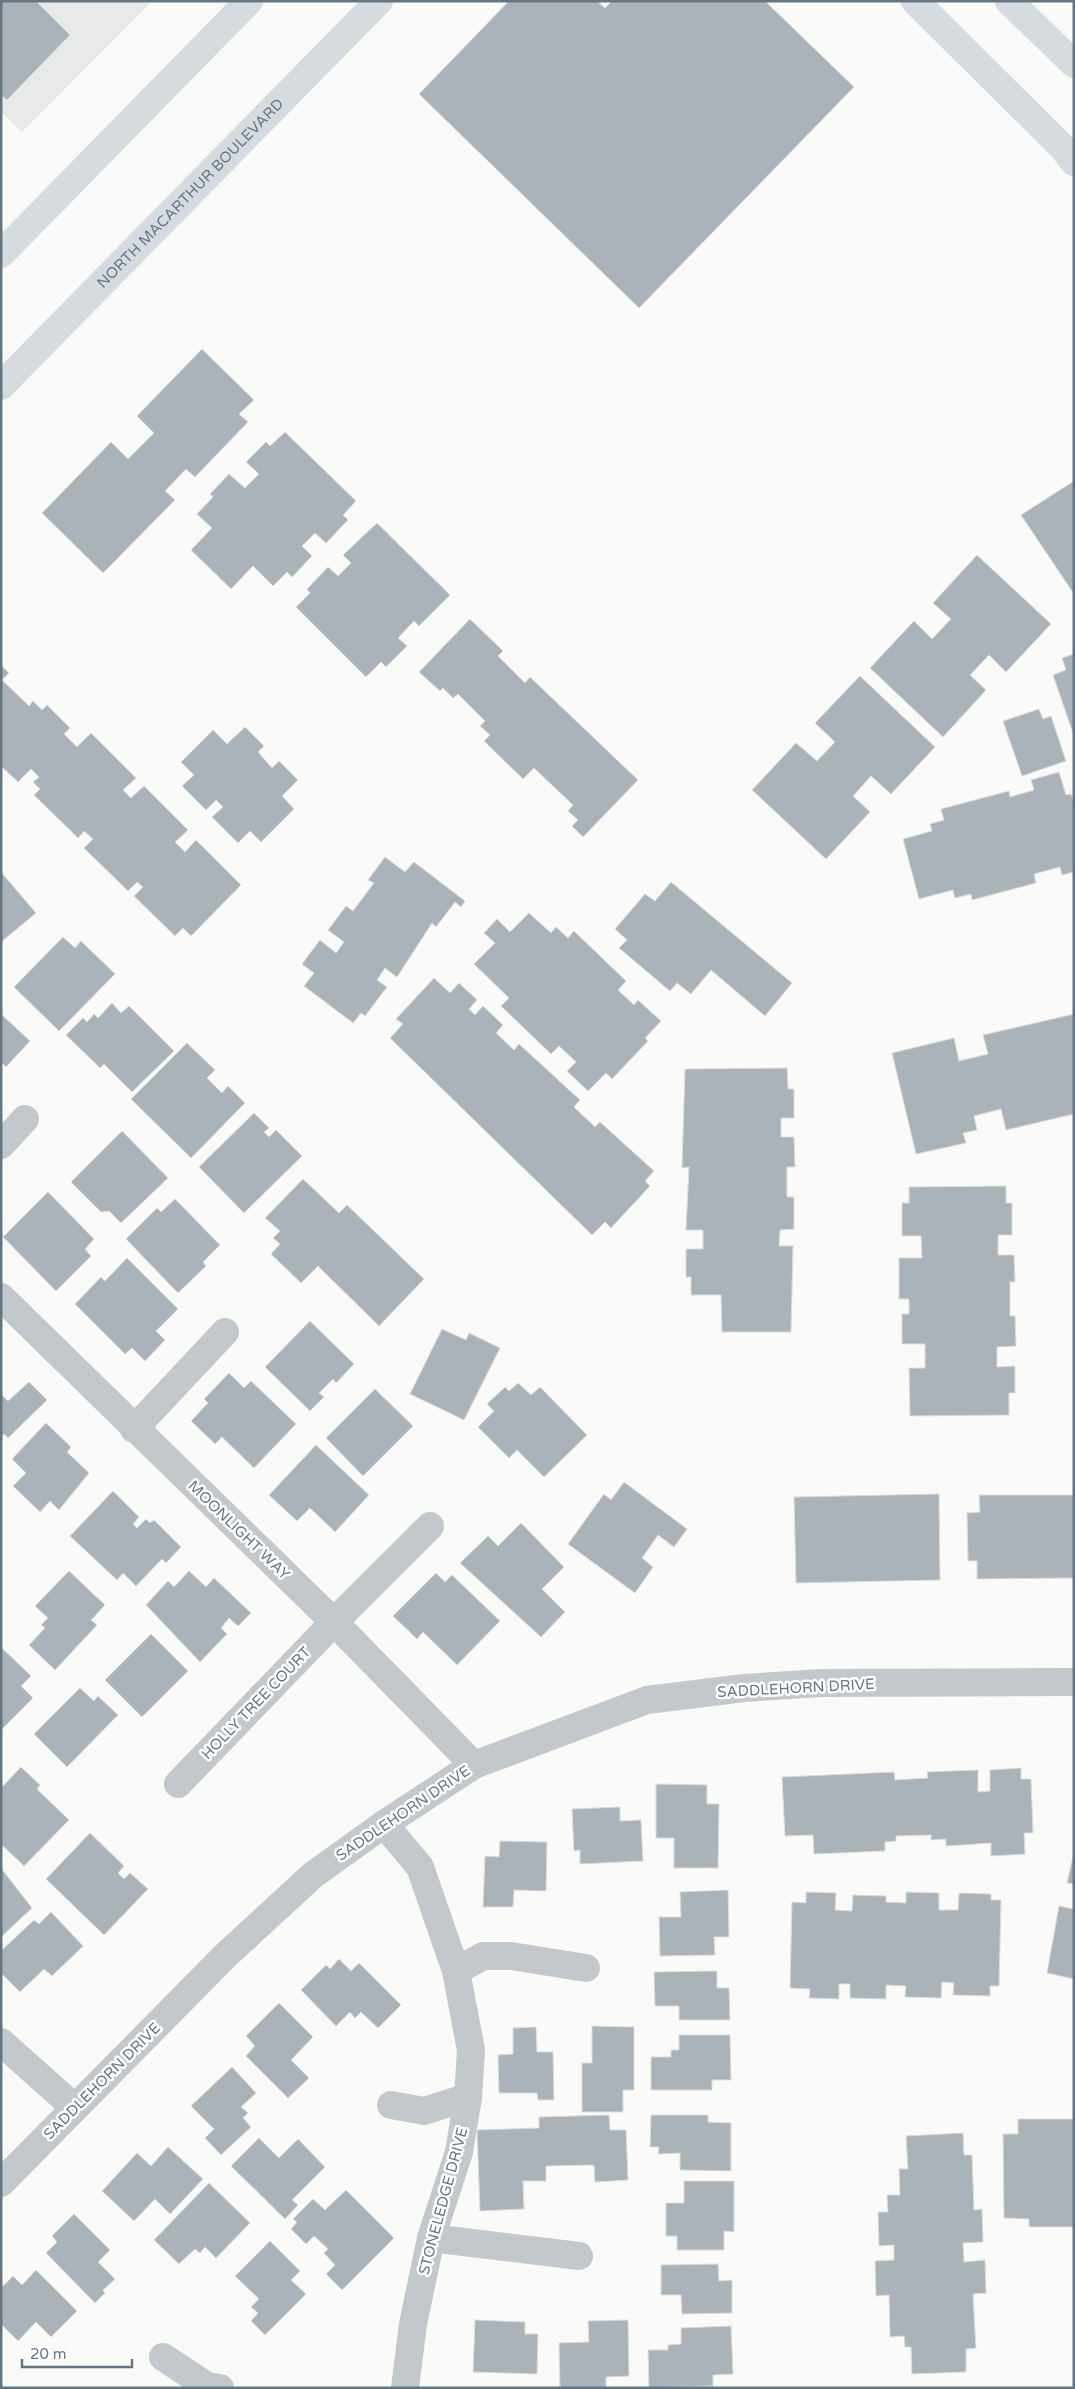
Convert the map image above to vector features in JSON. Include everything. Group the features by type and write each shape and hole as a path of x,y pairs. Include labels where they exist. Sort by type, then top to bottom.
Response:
{"main road":[{"path":"1,254 248,1"},
{"name":"NORTH MACARTHUR BOULEVARD","path":"1,386 379,1"},
{"path":"915,1 1063,148 1074,162"},
{"path":"1009,1 1074,64"}],"street":[{"path":"1,1145 25,1119"},
{"name":"MOONLIGHT WAY","path":"1,1297 134,1429 334,1622 474,1765"},
{"path":"134,1429 225,1332"},
{"name":"HOLLY TREE COURT","path":"178,1784 334,1622 430,1526"},
{"name":"SADDLEHORN DRIVE","path":"1,2183 233,1948 313,1875 384,1824 474,1765 647,1700 744,1688 822,1683 1074,1682"},
{"name":"STONELEDGE DRIVE","path":"384,1824 420,1867 456,1971 471,2050 468,2097 459,2152 431,2238 413,2324 405,2388"},
{"path":"456,1971 483,1956 511,1956 586,1968"},
{"path":"1,2042 76,2108"},
{"path":"391,2105 424,2111 468,2097"},
{"path":"431,2238 578,2256"},
{"path":"163,2357 207,2386 220,2388"}],"shaded area":[{"path":"1,1 152,1 22,132 1,112"}],"building":[{"path":"1,1 36,1 70,35 7,100 1,95"},
{"path":"509,1 597,1 605,8 612,1 765,1 854,87 639,308 419,94"},
{"path":"202,349 254,400 239,414 248,422 195,477 186,469 165,491 175,500 103,573 42,513 111,442 128,459 154,433 137,416"},
{"path":"285,432 356,501 343,515 348,520 326,543 315,533 302,546 312,556 292,577 287,572 273,586 253,566 231,589 191,550 212,528 197,514 213,497 210,494 229,474 245,488 259,474 246,462 266,442 270,446"},
{"path":"1074,481 1074,594 1021,515"},
{"path":"377,523 450,595 419,626 414,621 398,638 407,646 386,667 381,662 366,677 296,607 310,593 307,589 328,567 338,576 351,563 343,555"},
{"path":"977,555 1051,624 1006,672 989,655 970,675 986,690 943,737 870,668 914,621 932,639 951,619 933,603"},
{"path":"470,619 503,651 498,656 525,683 530,677 638,780 583,837 572,826 578,820 568,811 573,805 534,768 523,779 484,741 490,735 480,726 485,721 458,694 453,698 443,688 440,691 419,672"},
{"path":"1074,654 1074,736 1053,675 1066,670 1062,658"},
{"path":"1,665 9,673 2,680 29,706 33,701 42,710 47,705 70,728 64,734 77,747 91,733 136,778 123,790 131,798 144,786 188,830 175,842 185,852 196,840 241,885 191,936 183,928 175,936 134,896 143,887 137,882 128,891 84,848 93,839 84,831 78,838 34,795 40,789 33,782 39,777 31,769 18,782 1,766"},
{"path":"860,676 935,747 891,794 871,776 853,796 870,812 826,859 752,790 796,743 817,761 835,742 815,723"},
{"path":"1039,709 1043,719 1051,716 1066,761 1022,776 1003,721"},
{"path":"245,727 264,746 258,752 272,768 279,761 298,780 282,796 294,809 261,842 250,831 238,843 212,817 223,807 216,800 206,810 182,786 194,775 181,762 213,730 227,744"},
{"path":"1059,772 1066,795 1071,794 1074,803 1074,872 1062,875 1060,867 1034,874 1036,883 972,900 971,894 955,898 953,890 919,899 903,839 932,831 930,824 944,820 941,809 1009,791 1010,797 1034,790 1031,780"},
{"path":"385,857 405,872 414,862 465,901 461,907 455,902 436,927 432,923 397,977 385,968 377,980 387,987 365,1016 361,1013 353,1023 304,986 314,973 302,964 320,940 336,953 344,942 328,930 346,906 353,911 374,883 368,880"},
{"path":"1,872 36,913 1,942"},
{"path":"671,882 792,983 765,1016 711,970 691,994 677,983 670,991 619,948 627,940 615,929 645,894 655,901"},
{"path":"529,913 551,933 556,927 568,938 574,931 626,981 618,990 634,1005 638,1000 661,1021 645,1038 648,1041 612,1079 606,1073 588,1091 567,1071 576,1062 559,1046 551,1054 501,1006 509,998 474,964 495,943 484,933 497,919 510,932"},
{"path":"63,937 75,948 81,941 115,974 59,1031 14,987"},
{"path":"434,978 450,993 459,983 477,1000 469,1009 475,1015 483,1006 503,1025 496,1033 514,1050 519,1044 580,1100 574,1107 595,1127 600,1122 654,1171 645,1181 650,1186 611,1228 605,1222 592,1235 390,1038 403,1024 396,1019"},
{"path":"112,1003 121,1013 129,1006 174,1051 132,1092 104,1064 100,1068 66,1035 83,1018 87,1022 94,1014 98,1018"},
{"path":"1,1014 30,1041 6,1067 1,1062"},
{"path":"1074,1014 1074,1114 1006,1130 1001,1109 974,1116 977,1130 963,1133 966,1143 916,1154 892,1053 954,1038 959,1061 988,1054 983,1035"},
{"path":"187,1043 215,1070 207,1078 222,1093 228,1086 245,1103 191,1158 131,1099"},
{"path":"787,1068 788,1089 794,1089 794,1118 781,1118 781,1137 794,1137 795,1167 787,1167 787,1197 794,1197 794,1229 780,1230 779,1246 793,1246 791,1332 722,1332 721,1295 691,1295 691,1277 686,1277 686,1249 703,1249 703,1230 686,1230 689,1167 682,1168 685,1069"},
{"path":"254,1113 269,1128 264,1132 269,1137 276,1130 302,1156 244,1213 199,1167"},
{"path":"122,1131 168,1178 121,1223 109,1211 101,1212 71,1182"},
{"path":"303,1179 339,1213 347,1205 424,1279 379,1326 318,1266 301,1283 271,1254 280,1244 273,1238 280,1231 265,1218"},
{"path":"1006,1186 1006,1203 1012,1203 1012,1235 998,1235 998,1255 1014,1255 1015,1282 1010,1282 1010,1316 1015,1316 1016,1346 997,1347 997,1367 1015,1366 1015,1393 1009,1393 1009,1415 910,1416 909,1368 925,1368 925,1344 902,1344 902,1314 909,1314 909,1299 899,1299 899,1258 922,1258 921,1236 902,1236 902,1203 909,1203 909,1187"},
{"path":"48,1192 94,1239 85,1249 91,1256 56,1291 3,1237"},
{"path":"175,1199 220,1245 203,1262 206,1266 178,1293 126,1239 157,1208 161,1212"},
{"path":"127,1258 178,1309 156,1331 165,1340 145,1361 132,1348 125,1354 75,1304 101,1277 105,1281"},
{"path":"310,1321 354,1364 336,1383 333,1379 319,1393 324,1397 310,1411 265,1367"},
{"path":"442,1329 466,1340 469,1333 500,1348 464,1420 410,1394"},
{"path":"229,1373 244,1388 251,1381 296,1424 254,1468 222,1437 215,1444 191,1421 208,1403 204,1399"},
{"path":"29,1382 47,1400 8,1438 4,1434 1,1437 1,1394 8,1401"},
{"path":"518,1383 531,1395 540,1387 587,1435 544,1477 517,1450 509,1458 478,1427 494,1411 487,1404 505,1387 509,1391"},
{"path":"375,1389 413,1426 363,1476 326,1438"},
{"path":"46,1423 71,1447 67,1452 89,1473 59,1510 50,1501 40,1512 13,1486 26,1473 12,1459"},
{"path":"316,1445 369,1495 335,1532 310,1508 297,1521 269,1495"},
{"path":"624,1482 687,1529 674,1547 658,1535 642,1558 653,1567 635,1593 568,1544 604,1494 611,1500"},
{"path":"113,1491 139,1517 133,1524 137,1528 146,1519 150,1523 154,1520 181,1547 166,1563 162,1559 136,1586 123,1573 117,1580 70,1536"},
{"path":"939,1494 940,1580 796,1583 794,1497"},
{"path":"979,1495 1074,1495 1074,1578 977,1579 977,1561 968,1561 967,1513 980,1512"},
{"path":"521,1523 564,1567 542,1589 565,1612 541,1637 460,1563 488,1536 498,1546"},
{"path":"69,1571 105,1605 91,1620 97,1625 55,1670 29,1645 45,1628 41,1625 48,1618 35,1606"},
{"path":"189,1571 206,1587 214,1578 251,1613 238,1626 229,1618 221,1628 227,1634 200,1662 146,1605 168,1581 174,1587"},
{"path":"436,1573 445,1582 452,1575 500,1621 457,1665 423,1632 417,1639 393,1616"},
{"path":"151,1634 188,1671 142,1717 105,1680"},
{"path":"2,1648 31,1676 21,1686 33,1698 1,1730"},
{"path":"80,1688 94,1701 98,1696 118,1715 67,1767 34,1734"},
{"path":"21,1767 40,1785 37,1789 69,1820 24,1866 1,1844 1,1788"},
{"path":"1021,1768 1021,1779 1031,1779 1033,1833 1024,1833 1025,1854 991,1856 991,1843 946,1846 946,1839 931,1840 931,1835 896,1836 896,1841 885,1842 885,1851 814,1854 813,1835 785,1836 782,1777 894,1772 895,1780 928,1778 927,1772 978,1770 978,1792 990,1791 990,1770"},
{"path":"656,1784 707,1785 707,1804 719,1804 718,1868 674,1868 674,1838 656,1838"},
{"path":"620,1807 620,1821 641,1820 643,1861 580,1864 580,1850 574,1851 572,1809"},
{"path":"90,1833 124,1866 118,1873 124,1879 130,1873 148,1889 104,1935 46,1879"},
{"path":"500,1841 547,1842 546,1891 514,1890 513,1907 483,1907 485,1856 499,1857"},
{"path":"1074,1852 1074,1884 1067,1883"},
{"path":"1,1868 32,1908 1,1937"},
{"path":"728,1890 729,1937 714,1937 715,1955 660,1956 659,1917 681,1917 680,1892"},
{"path":"806,1892 836,1893 835,1910 852,1911 853,1895 886,1896 886,1902 906,1903 906,1892 939,1893 939,1910 958,1910 959,1893 991,1894 991,1900 1001,1900 999,1986 990,1986 990,1996 953,1995 954,1983 942,1982 941,1998 905,1997 906,1986 886,1985 886,1999 850,1998 850,1984 839,1984 839,1999 809,1998 810,1989 790,1988 792,1902 806,1903"},
{"path":"1059,1906 1074,1909 1074,1979 1047,1973"},
{"path":"51,1912 83,1946 52,1976 44,1969 20,1992 1,1973 1,1951 34,1920 39,1924"},
{"path":"339,1959 351,1971 359,1963 401,2005 378,2028 361,2012 355,2018 350,2012 336,2026 301,1990 326,1965 330,1969"},
{"path":"717,1971 717,1988 729,1988 730,2020 679,2020 679,2006 655,2006 654,1972"},
{"path":"279,2003 313,2037 291,2060 309,2078 288,2098 246,2056 255,2046 246,2036"},
{"path":"592,2026 634,2027 634,2090 623,2090 623,2112 582,2112 582,2063 592,2063"},
{"path":"536,2027 537,2052 553,2052 554,2100 538,2100 537,2093 499,2093 498,2055 513,2054 513,2028"},
{"path":"679,2035 730,2035 731,2080 712,2080 712,2090 651,2090 651,2057 671,2057 671,2050 679,2050"},
{"path":"232,2067 256,2093 241,2107 248,2113 243,2118 251,2127 221,2155 205,2138 214,2129 191,2106"},
{"path":"609,2115 610,2130 626,2130 628,2180 595,2182 594,2165 546,2166 546,2181 523,2181 524,2209 480,2211 477,2130 539,2128 539,2117"},
{"path":"651,2115 708,2115 708,2122 731,2123 731,2171 680,2170 680,2153 658,2154 659,2147 650,2147"},
{"path":"1018,2119 1074,2119 1074,2227 1029,2227 1029,2219 1004,2218 1003,2134 1018,2134"},
{"path":"963,2133 964,2155 972,2155 974,2210 982,2209 983,2242 963,2243 964,2262 985,2260 986,2293 973,2294 976,2348 966,2349 966,2372 912,2374 911,2347 905,2347 904,2336 890,2337 889,2295 876,2296 875,2261 894,2260 894,2245 879,2246 878,2212 888,2212 887,2195 900,2195 899,2169 908,2169 906,2136"},
{"path":"259,2138 279,2158 298,2139 325,2167 292,2200 298,2205 285,2219 231,2166"},
{"path":"168,2147 203,2179 170,2214 155,2199 134,2221 102,2191 137,2153 151,2166"},
{"path":"684,2181 734,2181 734,2232 724,2231 724,2250 677,2250 677,2236 666,2236 666,2203 684,2203"},
{"path":"209,2183 250,2223 216,2258 205,2247 200,2253 195,2249 179,2264 154,2240"},
{"path":"346,2190 394,2238 342,2290 326,2274 335,2265 324,2253 328,2249 314,2236 306,2244 291,2229 297,2222 293,2219 313,2199 325,2210"},
{"path":"74,2214 110,2250 98,2262 115,2279 103,2290 105,2293 95,2303 46,2253 57,2242 52,2236"},
{"path":"270,2241 300,2271 291,2280 306,2294 265,2335 251,2321 258,2313 251,2307 259,2299 235,2276"},
{"path":"718,2264 719,2281 732,2280 732,2313 682,2314 681,2295 661,2295 661,2265"},
{"path":"36,2270 77,2311 51,2337 36,2322 18,2341 1,2324 1,2288 13,2276 22,2285"},
{"path":"475,2320 525,2322 525,2334 538,2334 537,2374 473,2372"},
{"path":"628,2320 629,2376 606,2377 606,2388 560,2388 559,2343 589,2342 588,2321"},
{"path":"731,2326 733,2374 713,2375 713,2386 649,2388 648,2350 668,2350 668,2345 681,2344 681,2328"}]}
